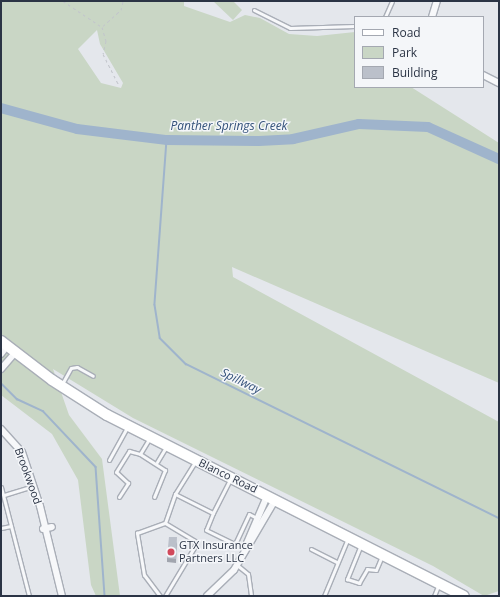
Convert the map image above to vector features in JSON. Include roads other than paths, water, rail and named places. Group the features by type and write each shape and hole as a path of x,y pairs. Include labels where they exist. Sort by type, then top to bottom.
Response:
{"main road":[{"name":"Blanco Road","path":"6,349 61,386 128,426 440,582 464,596"}],"street":[{"path":"432,16 437,1"},
{"path":"484,76 499,83"},
{"path":"1,369 6,349"},
{"name":"Brookwood","path":"1,429 22,452 34,486 43,529 62,596"},
{"path":"246,548 256,518 271,498"},
{"path":"207,596 224,583 237,565 271,498"},
{"path":"43,529 52,527"}],"lane":[{"path":"385,16 392,1"},
{"path":"254,10 290,28 354,26"},
{"path":"61,386 71,368 77,367 93,376"},
{"path":"109,460 128,426"},
{"path":"140,454 150,437"},
{"path":"157,462 167,446"},
{"path":"119,497 128,483 116,472 129,451 140,454 157,462 165,470 154,496"},
{"path":"160,596 144,575 137,533 164,523 175,494 196,460"},
{"path":"231,478 206,530 235,544 250,514 256,518"},
{"path":"4,496 34,486"},
{"path":"1,487 28,596"},
{"path":"175,494 213,513"},
{"path":"164,523 195,541 165,596"},
{"path":"1,528 11,526"},
{"path":"324,596 337,562 349,537"},
{"path":"362,543 347,579 359,583 367,569 376,570 384,554"},
{"path":"311,549 337,562"},
{"path":"237,565 248,574 251,596"},
{"path":"434,596 440,582"}],"waterway":[{"name":"Panther Springs Creek","path":"1,108 77,129 167,140 259,141 293,139 359,124 428,127 499,159"},
{"name":"Spillway","path":"167,140 155,305 160,338 186,364 499,518"},
{"path":"1,383 17,399 43,411 96,467 105,596"}],"place":[{"name":"GTX Insurance Partners LLC","path":"171,552"}]}
